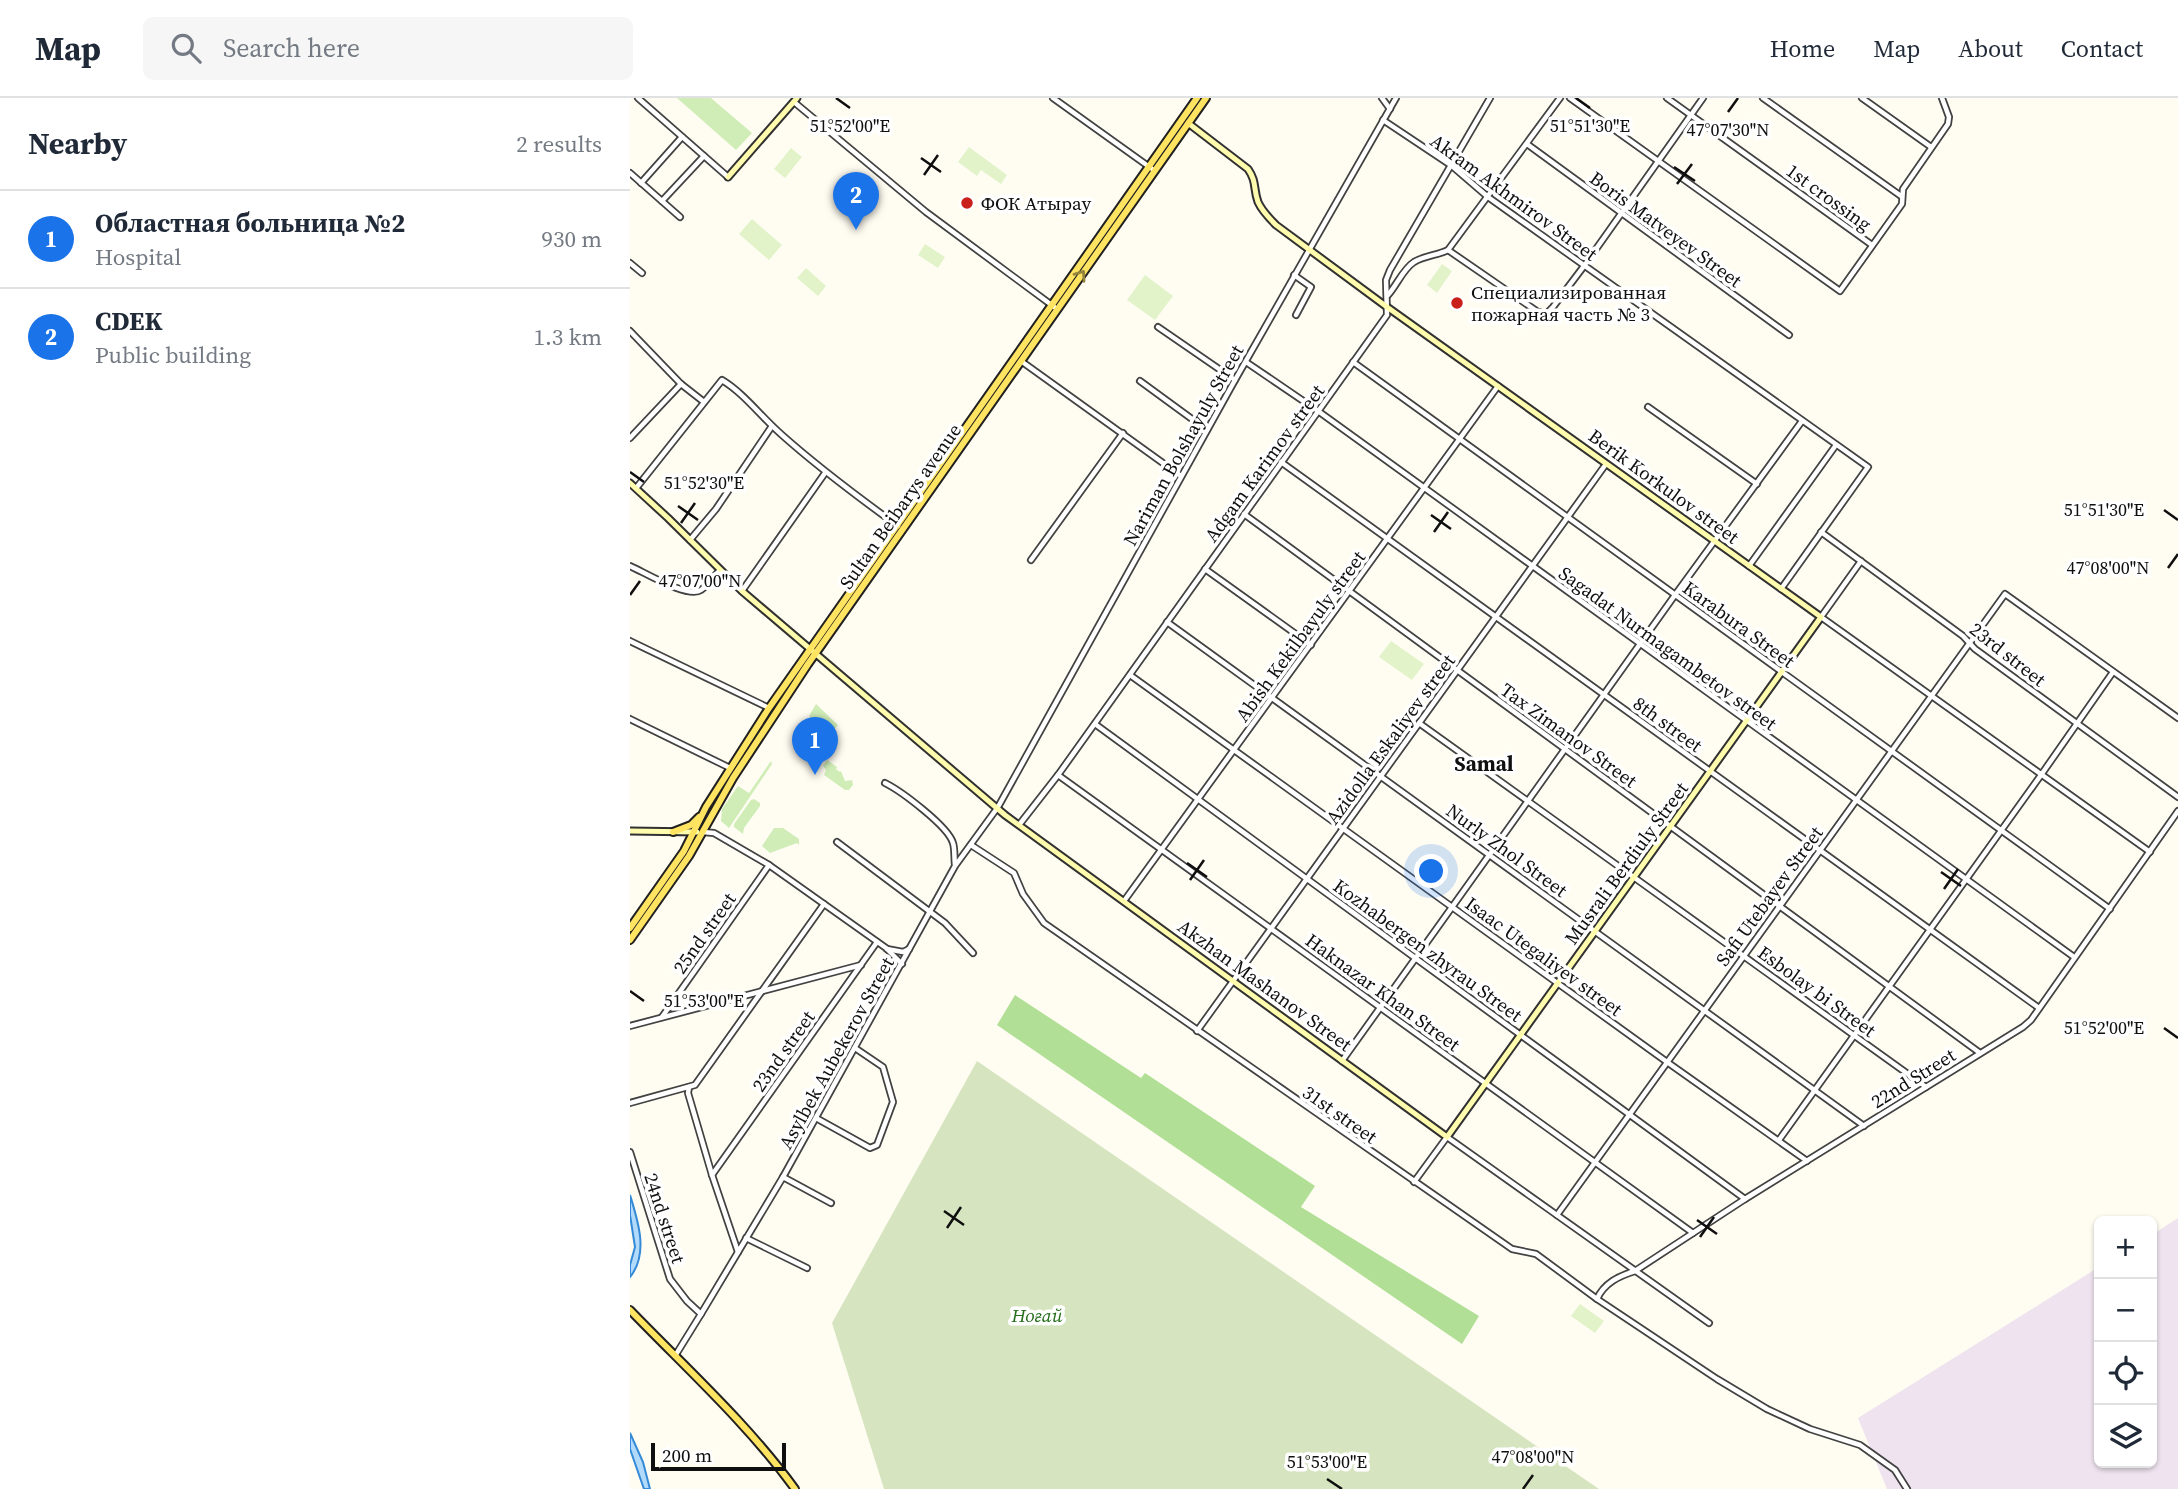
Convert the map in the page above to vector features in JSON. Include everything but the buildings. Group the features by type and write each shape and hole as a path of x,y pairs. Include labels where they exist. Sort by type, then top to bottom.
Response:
{"main road":[{"name":"Sultan Beibarys avenue","path":"899,527 1021,361 1206,98"},
{"name":"Sultan Beibarys avenue","path":"630,928 633,919 684,850 706,807 769,708 812,652 1193,99"},
{"name":"Sultan Beibarys avenue","path":"630,940 689,856 733,778 812,652"},
{"path":"673,832 691,825 706,807"},
{"path":"630,1310 753,1437 796,1489"}],"street":[{"path":"638,98 728,177 795,100 920,207 1057,309"},
{"path":"1052,98 1155,172"},
{"path":"1382,98 1390,108"},
{"name":"Nariman Bolshayuly Street","path":"998,807 1181,476 1396,98"},
{"name":"Adgam Karimov street","path":"1019,825 1058,775 1387,315 1386,280 1390,270 1490,98"},
{"path":"1388,295 1416,261 1448,250 1560,98"},
{"path":"1570,98 1840,291 1902,204 1903,189 1948,124 1949,117 1942,98"},
{"name":"1st crossing","path":"1667,98 1872,245"},
{"path":"1448,250 1538,312 1546,314 1584,266 1703,98"},
{"path":"1763,98 1902,197"},
{"path":"1862,98 1931,147"},
{"name":"Akram Akhmirov Street","path":"1384,120 1452,166 1488,197 1868,467 1821,532"},
{"name":"Berik Korkulov street","path":"1188,123 1248,169 1254,179 1258,201 1276,225 2150,852"},
{"path":"641,183 682,137"},
{"name":"Boris Matveyev Street","path":"1527,144 1789,335"},
{"path":"662,201 704,156"},
{"path":"630,173 680,216"},
{"path":"630,262 642,273"},
{"path":"1294,275 1311,287 1296,314"},
{"path":"1158,327 1235,380"},
{"path":"630,331 681,384 704,402"},
{"path":"1021,361 1181,476"},
{"name":"Sagadat Nurmagambetov street","path":"1246,362 1318,411 2074,957"},
{"name":"Karabura Street","path":"1353,362 2110,909"},
{"path":"636,487 655,467 722,380 825,473 899,527"},
{"path":"1140,381 1207,430"},
{"path":"631,434 681,384"},
{"name":"Abish Kekilbayuly street","path":"1124,901 1497,386"},
{"path":"1648,407 1757,484"},
{"path":"1342,1061 1802,421"},
{"path":"690,540 716,509 772,426"},
{"path":"1031,560 1123,433"},
{"path":"1749,566 1836,445"},
{"name":"8th street","path":"1281,463 2039,1008"},
{"name":"Azidolla Eskaliyev street","path":"1197,1031 1606,464"},
{"path":"742,591 825,473"},
{"name":"Akzhan Mashanov Street","path":"630,483 742,591 1019,825 1232,982 1709,1324"},
{"name":"Tax Zimanov Street","path":"1244,514 1980,1053"},
{"path":"1781,589 1821,532"},
{"name":"23rd street","path":"1821,532 2178,797"},
{"name":"Musrali Berdiuly Street","path":"1414,1182 1522,1036 1861,561"},
{"path":"630,566 682,591 694,593 701,591 720,570"},
{"path":"1205,569 1311,645"},
{"name":"Safi Utebayev Street","path":"1557,1215 2005,594 2112,672"},
{"name":"Nurly Zhol Street","path":"1167,622 1864,1126"},
{"path":"630,641 769,708"},
{"path":"1779,1140 2112,672 2178,718"},
{"name":"Isaac Utegaliyev street","path":"1130,675 1807,1161"},
{"path":"630,719 730,768"},
{"name":"Kozhabergen zhyrau Street","path":"1095,723 1745,1199"},
{"name":"Esbolay bi Street","path":"1419,723 1926,1087"},
{"name":"Haknazar Khan Street","path":"1058,775 1692,1233"},
{"name":"31st street","path":"885,783 897,789 946,830 953,841 969,847 1014,873 1023,894 1044,923 1414,1182 1512,1249 1536,1254 1597,1299 1767,1409 1810,1429 1860,1444 1895,1469 1907,1489"},
{"name":"Asylbek Aubekerov Street","path":"701,1314 783,1177 955,866 998,807"},
{"name":"22nd Street","path":"1597,1299 1610,1283 1635,1271 1745,1199 2023,1027 2178,811"},
{"path":"630,831 714,833 769,864 886,948 902,964"},
{"path":"953,841 955,866"},
{"path":"837,842 946,923 973,953"},
{"name":"25nd street","path":"661,1018 769,864"},
{"path":"630,1103 695,1084 824,904"},
{"name":"23nd street","path":"712,1175 877,942"},
{"path":"886,948 903,952 910,948"},
{"path":"630,1027 861,965"},
{"path":"816,1118 870,1148 877,1145 893,1102 892,1096 883,1067 855,1048"},
{"path":"689,1087 688,1093 712,1175 738,1252"},
{"name":"24nd street","path":"630,1152 670,1279 701,1314"},
{"path":"783,1177 831,1203"},
{"path":"746,1238 807,1268"},
{"path":"674,1356 701,1314"}],"shaded area":[{"path":"2178,1218 2178,1489 1887,1489 1858,1418 2094,1270 2094,1468 2157,1468 2157,1232"}],"green space":[{"path":"677,98 711,98 752,133 736,150"},
{"path":"969,147 1007,175 1001,184 981,170 977,176 958,162"},
{"path":"791,148 802,157 785,178 774,169"},
{"path":"852,187 873,204 864,215 843,198"},
{"path":"752,219 782,245 769,260 739,234"},
{"path":"925,244 945,257 938,268 918,255"},
{"path":"1442,264 1452,271 1437,293 1427,285"},
{"path":"806,268 826,286 818,296 797,278"},
{"path":"1145,275 1173,296 1155,320 1127,300"},
{"path":"1391,641 1424,664 1412,680 1379,657"},
{"path":"816,704 838,725 831,733 809,716"},
{"path":"827,760 841,771 845,781 852,780 853,785 849,790 824,775 826,770 823,766"},
{"path":"771,761 772,764 729,828 721,821 722,809 738,786 749,793"},
{"path":"754,799 760,806 744,828 743,834 734,824"},
{"path":"774,828 783,828 799,839 799,845 797,843 770,853 762,846"},
{"path":"1015,995 1141,1078 1145,1073 1315,1186 1301,1207 1479,1316 1462,1344 997,1025"},
{"name":"Ноғай","path":"977,1061 1599,1489 884,1489 832,1323"},
{"path":"1580,1304 1604,1321 1595,1333 1571,1316"}],"water":[{"path":"630,1195 639,1226 640,1248 636,1268 630,1277 635,1247"},
{"path":"630,1433 643,1462 650,1489 644,1489 630,1449"}],"place":[{"name":"ФОК Атырау","path":"967,203"},
{"name":"CDEK","path":"856,230"},
{"name":"Специализированная пожарная часть № 3","path":"1457,303"},
{"name":"Областная больница №2","path":"815,775"}],"district":[{"name":"Samal","path":"1484,764"}]}
